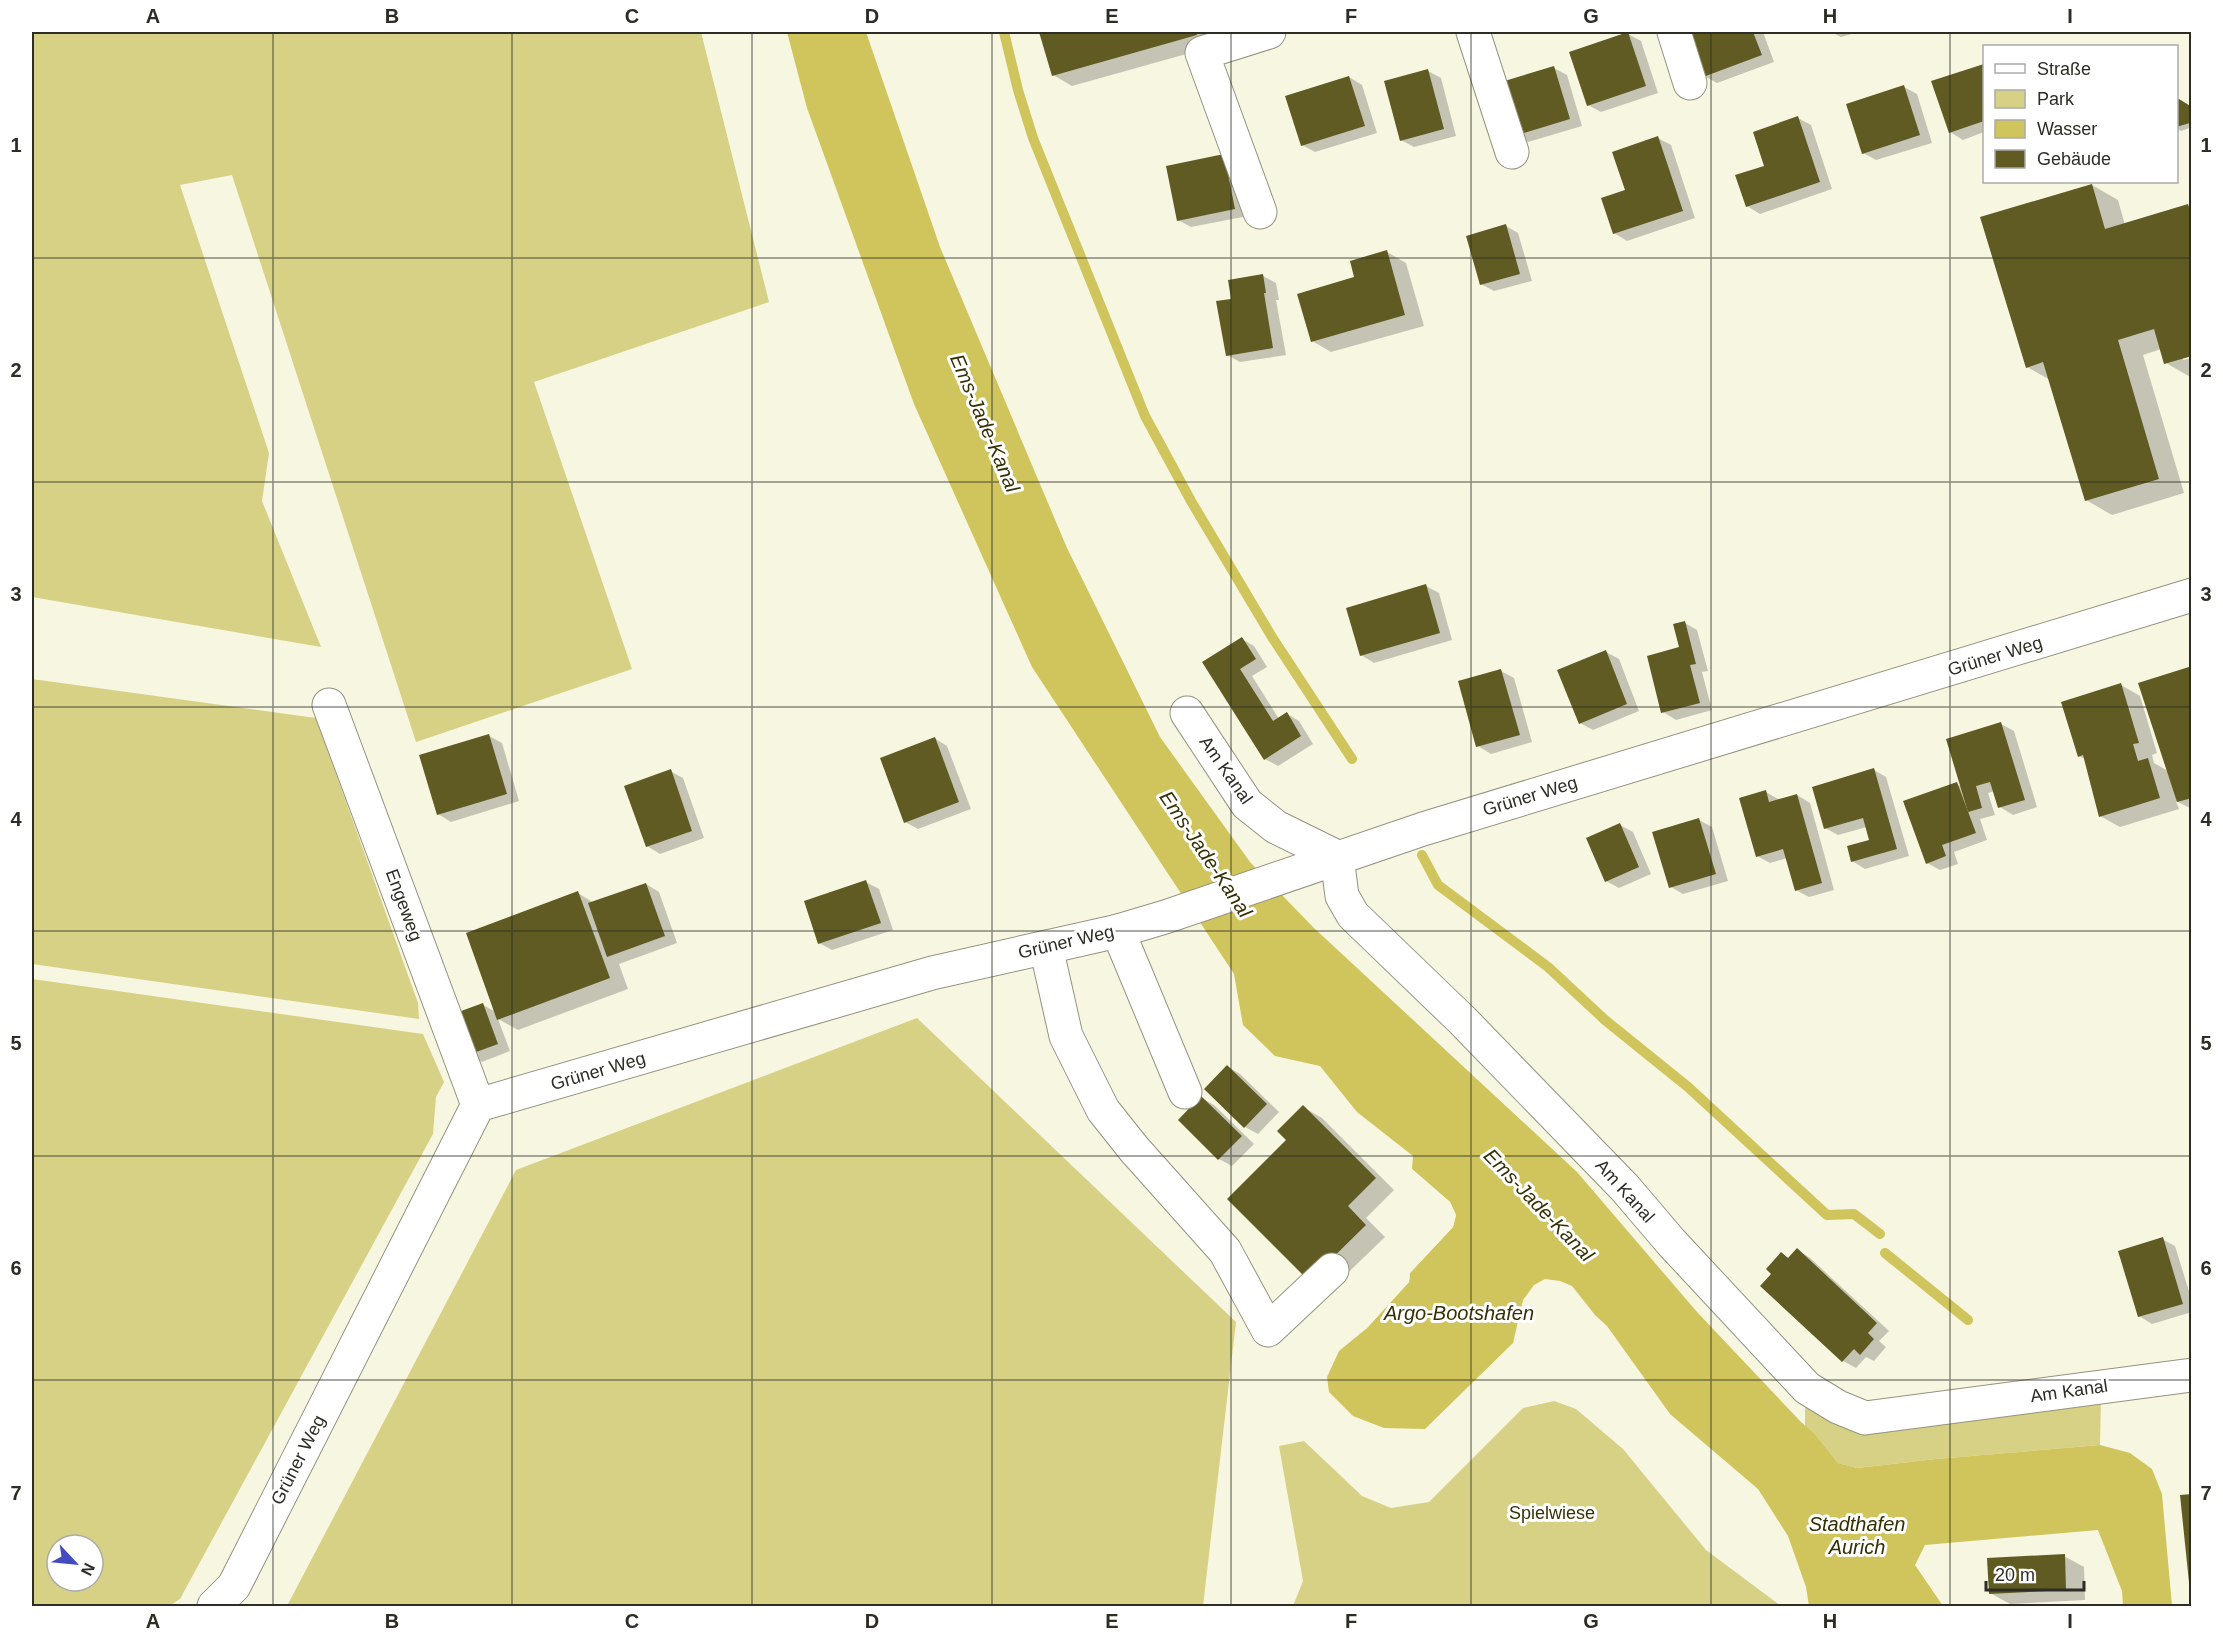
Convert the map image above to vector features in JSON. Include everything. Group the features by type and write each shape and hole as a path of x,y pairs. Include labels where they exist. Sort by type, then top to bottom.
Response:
{"street":[{"path":"1473,32 1512,152"},
{"path":"1674,32 1690,83"},
{"path":"1257,33 1202,53 1260,212"},
{"name":"Grüner Weg","path":"214,1606 234,1586 478,1106 932,973 1118,931 1165,917 1337,856 1423,829 2192,595"},
{"name":"Engeweg","path":"329,705 478,1106"},
{"name":"Am Kanal","path":"1187,713 1247,804 1276,827 1337,856 1342,896 1353,915 1463,1021 1625,1188 1671,1242 1808,1388 1838,1407 1865,1418 2192,1375"},
{"path":"1118,931 1185,1092"},
{"path":"1046,947 1066,1036 1103,1110 1134,1149 1225,1251 1268,1330 1332,1270"}],"green space":[{"path":"32,32 701,32 769,302 534,382 632,669 416,742 232,175 180,185 269,453 262,501 321,647 32,597"},
{"path":"32,679 316,718 418,1003 419,1019 32,964"},
{"path":"32,979 423,1034 444,1082 436,1097 433,1134 180,1599 169,1606 32,1606"},
{"path":"917,1018 1236,1322 1203,1606 287,1606 516,1170"},
{"path":"1805,1396 1839,1416 2101,1399 2100,1445 1857,1468 1838,1463 1815,1434 1805,1426"},
{"name":"Spielwiese","path":"1554,1401 1576,1409 1623,1449 1706,1550 1781,1606 1293,1606 1303,1581 1279,1446 1304,1441 1362,1496 1391,1508 1429,1502 1523,1408"}],"water":[{"path":"787,32 866,32 940,247 1067,548 1160,737 1250,862 1314,928 1577,1172 1697,1312 1815,1434 1838,1463 1857,1468 2100,1445 2130,1453 2152,1469 2162,1494 2172,1606 2123,1606 2122,1591 2098,1530 1925,1545 1915,1565 1943,1606 1809,1606 1806,1587 1788,1536 1758,1489 1670,1414 1607,1326 1572,1286 1560,1281 1545,1279 1534,1285 1523,1300 1513,1343 1425,1429 1384,1428 1353,1416 1329,1392 1327,1377 1339,1351 1367,1328 1409,1282 1410,1273 1453,1227 1456,1215 1450,1202 1412,1169 1413,1156 1357,1112 1320,1066 1275,1056 1243,1025 1234,974 1032,667 914,404 807,108"}],"pier":[{"path":"1412,1169 1450,1202 1456,1215 1453,1227 1410,1273 1409,1282 1367,1328 1354,1338 1355,1334 1406,1281 1408,1271 1451,1225 1453,1215 1448,1204 1411,1172"}],"building":[{"path":"1039,32 1196,32 1197,35 1052,76"},
{"path":"1628,32 1646,86 1587,106 1569,52"},
{"path":"1686,32 1753,32 1762,55 1703,77"},
{"path":"1983,64 1983,121 1949,133 1931,81"},
{"path":"1554,66 1570,119 1514,136 1498,83"},
{"path":"1428,69 1444,129 1400,141 1384,81"},
{"path":"1349,76 1365,126 1301,146 1285,96"},
{"path":"1904,85 1920,135 1862,154 1846,104"},
{"path":"2178,99 2192,107 2192,111 2190,123 2178,126"},
{"path":"1798,116 1820,182 1746,207 1735,175 1764,166 1753,132"},
{"path":"1658,136 1683,211 1613,234 1601,198 1625,190 1612,152"},
{"path":"1224,154 1235,209 1177,221 1166,166"},
{"path":"2092,184 2105,229 2188,204 2192,217 2192,356 2164,364 2154,329 2118,340 2159,479 2085,501 2043,362 2026,368 1980,217"},
{"path":"1506,224 1520,274 1480,285 1466,236"},
{"path":"1387,250 1405,315 1311,342 1297,294 1354,277 1350,261"},
{"path":"1263,274 1273,348 1226,356 1216,301 1231,299 1228,280"},
{"path":"1426,584 1440,633 1360,656 1346,608"},
{"path":"1685,621 1696,664 1690,665 1700,703 1661,713 1647,656 1679,647 1673,624"},
{"path":"1242,637 1256,659 1240,669 1273,721 1287,712 1301,736 1264,760 1202,662"},
{"path":"1606,650 1627,704 1579,724 1557,670"},
{"path":"2192,666 2192,798 2177,802 2138,683"},
{"path":"1501,669 1520,735 1476,747 1458,681"},
{"path":"2121,683 2139,743 2133,744 2138,761 2148,758 2160,798 2099,817 2083,755 2078,757 2061,702"},
{"path":"2001,722 2025,800 1998,808 1990,782 1976,786 1982,808 1968,812 1946,739"},
{"path":"489,734 507,794 437,815 419,755"},
{"path":"935,737 959,802 904,823 880,758"},
{"path":"1874,768 1897,849 1851,862 1847,846 1869,840 1863,818 1824,829 1812,787"},
{"path":"671,769 692,831 646,847 624,786"},
{"path":"1957,782 1976,833 1942,845 1946,856 1926,864 1903,801"},
{"path":"1766,790 1769,802 1797,794 1822,883 1795,891 1783,849 1756,857 1739,798"},
{"path":"1699,818 1716,874 1669,888 1652,832"},
{"path":"1620,823 1639,867 1605,882 1586,838"},
{"path":"866,880 881,923 818,944 804,901"},
{"path":"646,883 665,936 607,957 588,903"},
{"path":"578,891 610,978 497,1020 466,933"},
{"path":"483,1003 498,1044 468,1055 453,1014"},
{"path":"1227,1065 1267,1104 1244,1128 1204,1089"},
{"path":"1201,1096 1242,1136 1218,1160 1178,1120"},
{"path":"1303,1105 1376,1178 1348,1206 1366,1225 1309,1281 1227,1199 1286,1140 1277,1131"},
{"path":"2163,1237 2183,1304 2138,1317 2118,1251"},
{"path":"1797,1248 1877,1323 1868,1333 1874,1339 1860,1355 1854,1349 1842,1362 1760,1286 1771,1274 1766,1269 1781,1252 1788,1258"},
{"path":"2192,1494 2192,1592 2190,1592 2180,1495"},
{"path":"2065,1554 2066,1590 1989,1594 1987,1558"}],"waterway":[{"path":"1004,32 1018,90 1033,138 1145,416 1191,501 1272,637 1352,759"},
{"path":"1422,855 1438,885 1548,967 1605,1020 1688,1087 1827,1215 1854,1214 1880,1234"},
{"path":"1885,1253 1968,1320"}],"water label":[{"name":"Ems-Jade-Kanal","path":"985,423"},
{"name":"Ems-Jade-Kanal","path":"1206,854"},
{"name":"Ems-Jade-Kanal","path":"1539,1205"},
{"name":"Argo-Bootshafen","path":"1459,1313"},
{"name":"Stadthafen Aurich","path":"1857,1536"}]}
